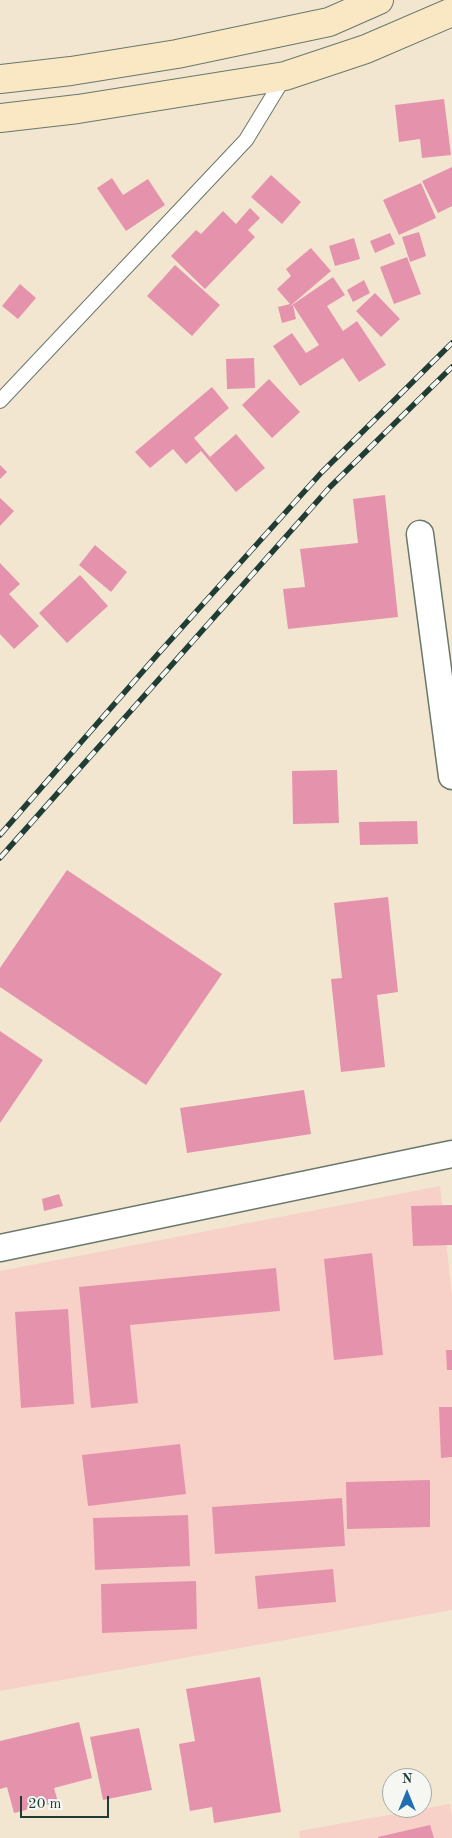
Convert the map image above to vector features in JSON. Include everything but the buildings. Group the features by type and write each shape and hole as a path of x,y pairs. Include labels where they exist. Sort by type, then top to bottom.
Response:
{"main road":[{"path":"0,79 70,71 176,54 329,22 379,0"},
{"path":"0,118 78,109 285,76 366,49 452,12"}],"street":[{"path":"420,534 452,776"},
{"path":"0,1248 452,1154"}],"lane":[{"path":"0,401 246,140 285,76"}],"shaded area":[{"path":"440,1186 452,1296 452,1610 0,1691 0,1271"},
{"path":"450,1804 452,1838 300,1838 299,1831 382,1816 382,1818 432,1818 432,1807"}],"railway":[{"path":"0,835 158,654 321,473 452,343"},
{"path":"0,858 330,487 452,367"}]}
